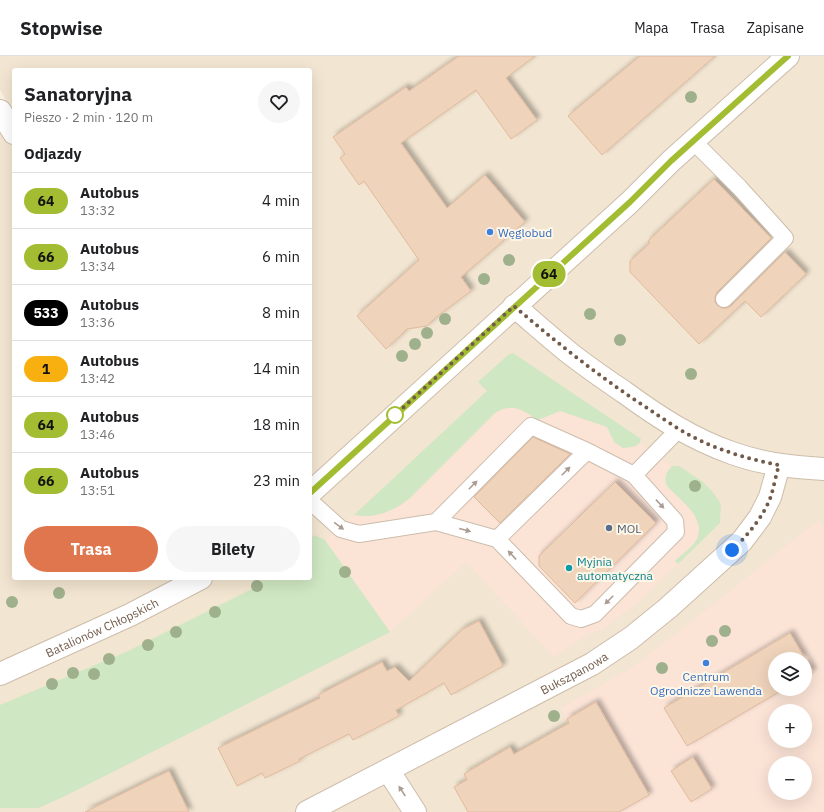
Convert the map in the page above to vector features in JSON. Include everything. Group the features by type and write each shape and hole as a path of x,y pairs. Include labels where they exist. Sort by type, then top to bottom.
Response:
{"street":[{"path":"312,491 630,202 693,141 788,56"},
{"path":"0,111 12,130"},
{"path":"514,306 572,355 679,429 700,440 727,451 764,462 779,465 824,469"},
{"name":"Bukszpanowa","path":"307,812 592,664 631,638 668,608 742,541 760,517 770,497 779,465"},
{"name":"Batalionów Chłopskich","path":"0,674 130,615 197,580"},
{"path":"388,770 415,812"}],"lane":[{"path":"693,141 739,187 784,238 724,299"},
{"path":"312,503 342,529 359,534 436,522 497,539 571,616 581,619 595,614 676,532 676,521 634,475 587,451 532,426 436,522"},
{"path":"634,475 679,429"},
{"path":"497,539 587,451"}],"shaded area":[{"path":"0,56 824,56 824,812 0,812 0,111 9,106 0,90"},
{"path":"513,353 641,439 640,443 672,466 679,466 703,482 712,491 721,504 720,523 641,600 601,630 590,633 554,657 466,562 390,632 325,540 354,515 487,391 478,382 508,355"},
{"name":"Centrum Ogrodnicze Lawenda","path":"819,520 824,529 824,812 618,812 561,708 631,668"}],"green space":[{"path":"513,353 641,439 640,442 637,446 623,448 614,442 607,427 560,411 538,420 522,410 507,408 495,413 404,503 377,515 354,515 487,391 478,382 508,355"},
{"path":"672,466 679,466 703,482 712,491 721,504 720,523 678,564 675,561 690,548 697,539 699,526 694,514 667,484 666,476"},
{"path":"314,535 325,540 390,632 63,797 38,808 0,808 0,705 126,652 252,589 263,580 312,580 312,537"}],"building":[{"path":"459,56 535,56 506,78 537,120 511,139 476,90 401,143 447,208 485,175 525,222 461,277 471,291 435,318 427,326 407,329 386,349 357,316 419,260 364,181 359,185 340,158 345,154 333,137 406,87 409,91"},
{"path":"640,56 715,56 602,155 568,116"},
{"path":"714,179 771,238 717,292 715,302 717,305 722,308 731,306 785,252 806,274 761,317 745,301 699,344 630,272 630,261 650,243 648,241"},
{"path":"533,437 570,454 500,523 474,497"},
{"name":"MOL","path":"615,482 656,523 575,603 539,566 539,556"},
{"path":"479,621 503,666 451,695 444,683 396,710 399,716 353,740 349,734 265,778 262,773 237,786 218,748 320,698 318,695 382,662 387,671 395,667 409,681 463,629"},
{"path":"790,633 801,652 768,652 768,696 772,696 687,746 664,708"},
{"path":"596,702 649,795 619,812 468,812 454,787 467,780 464,774 510,747 514,754 569,723 567,719"},
{"path":"693,757 712,789 691,802 671,771"},
{"path":"169,771 189,812 85,812 152,779"}],"bus line":[{"name":"64","path":"312,491 630,202 671,161 788,56"}],"place":[{"name":"Węglobud","path":"490,232"},
{"name":"MOL","path":"609,528"},
{"name":"Myjnia automatyczna","path":"569,568"},
{"name":"Centrum Ogrodnicze Lawenda","path":"706,663"}],"route":[{"path":"395,415 394,416 514,306 572,355 679,429 715,447 733,454 779,465 770,497 760,517 742,541 732,550"}]}
